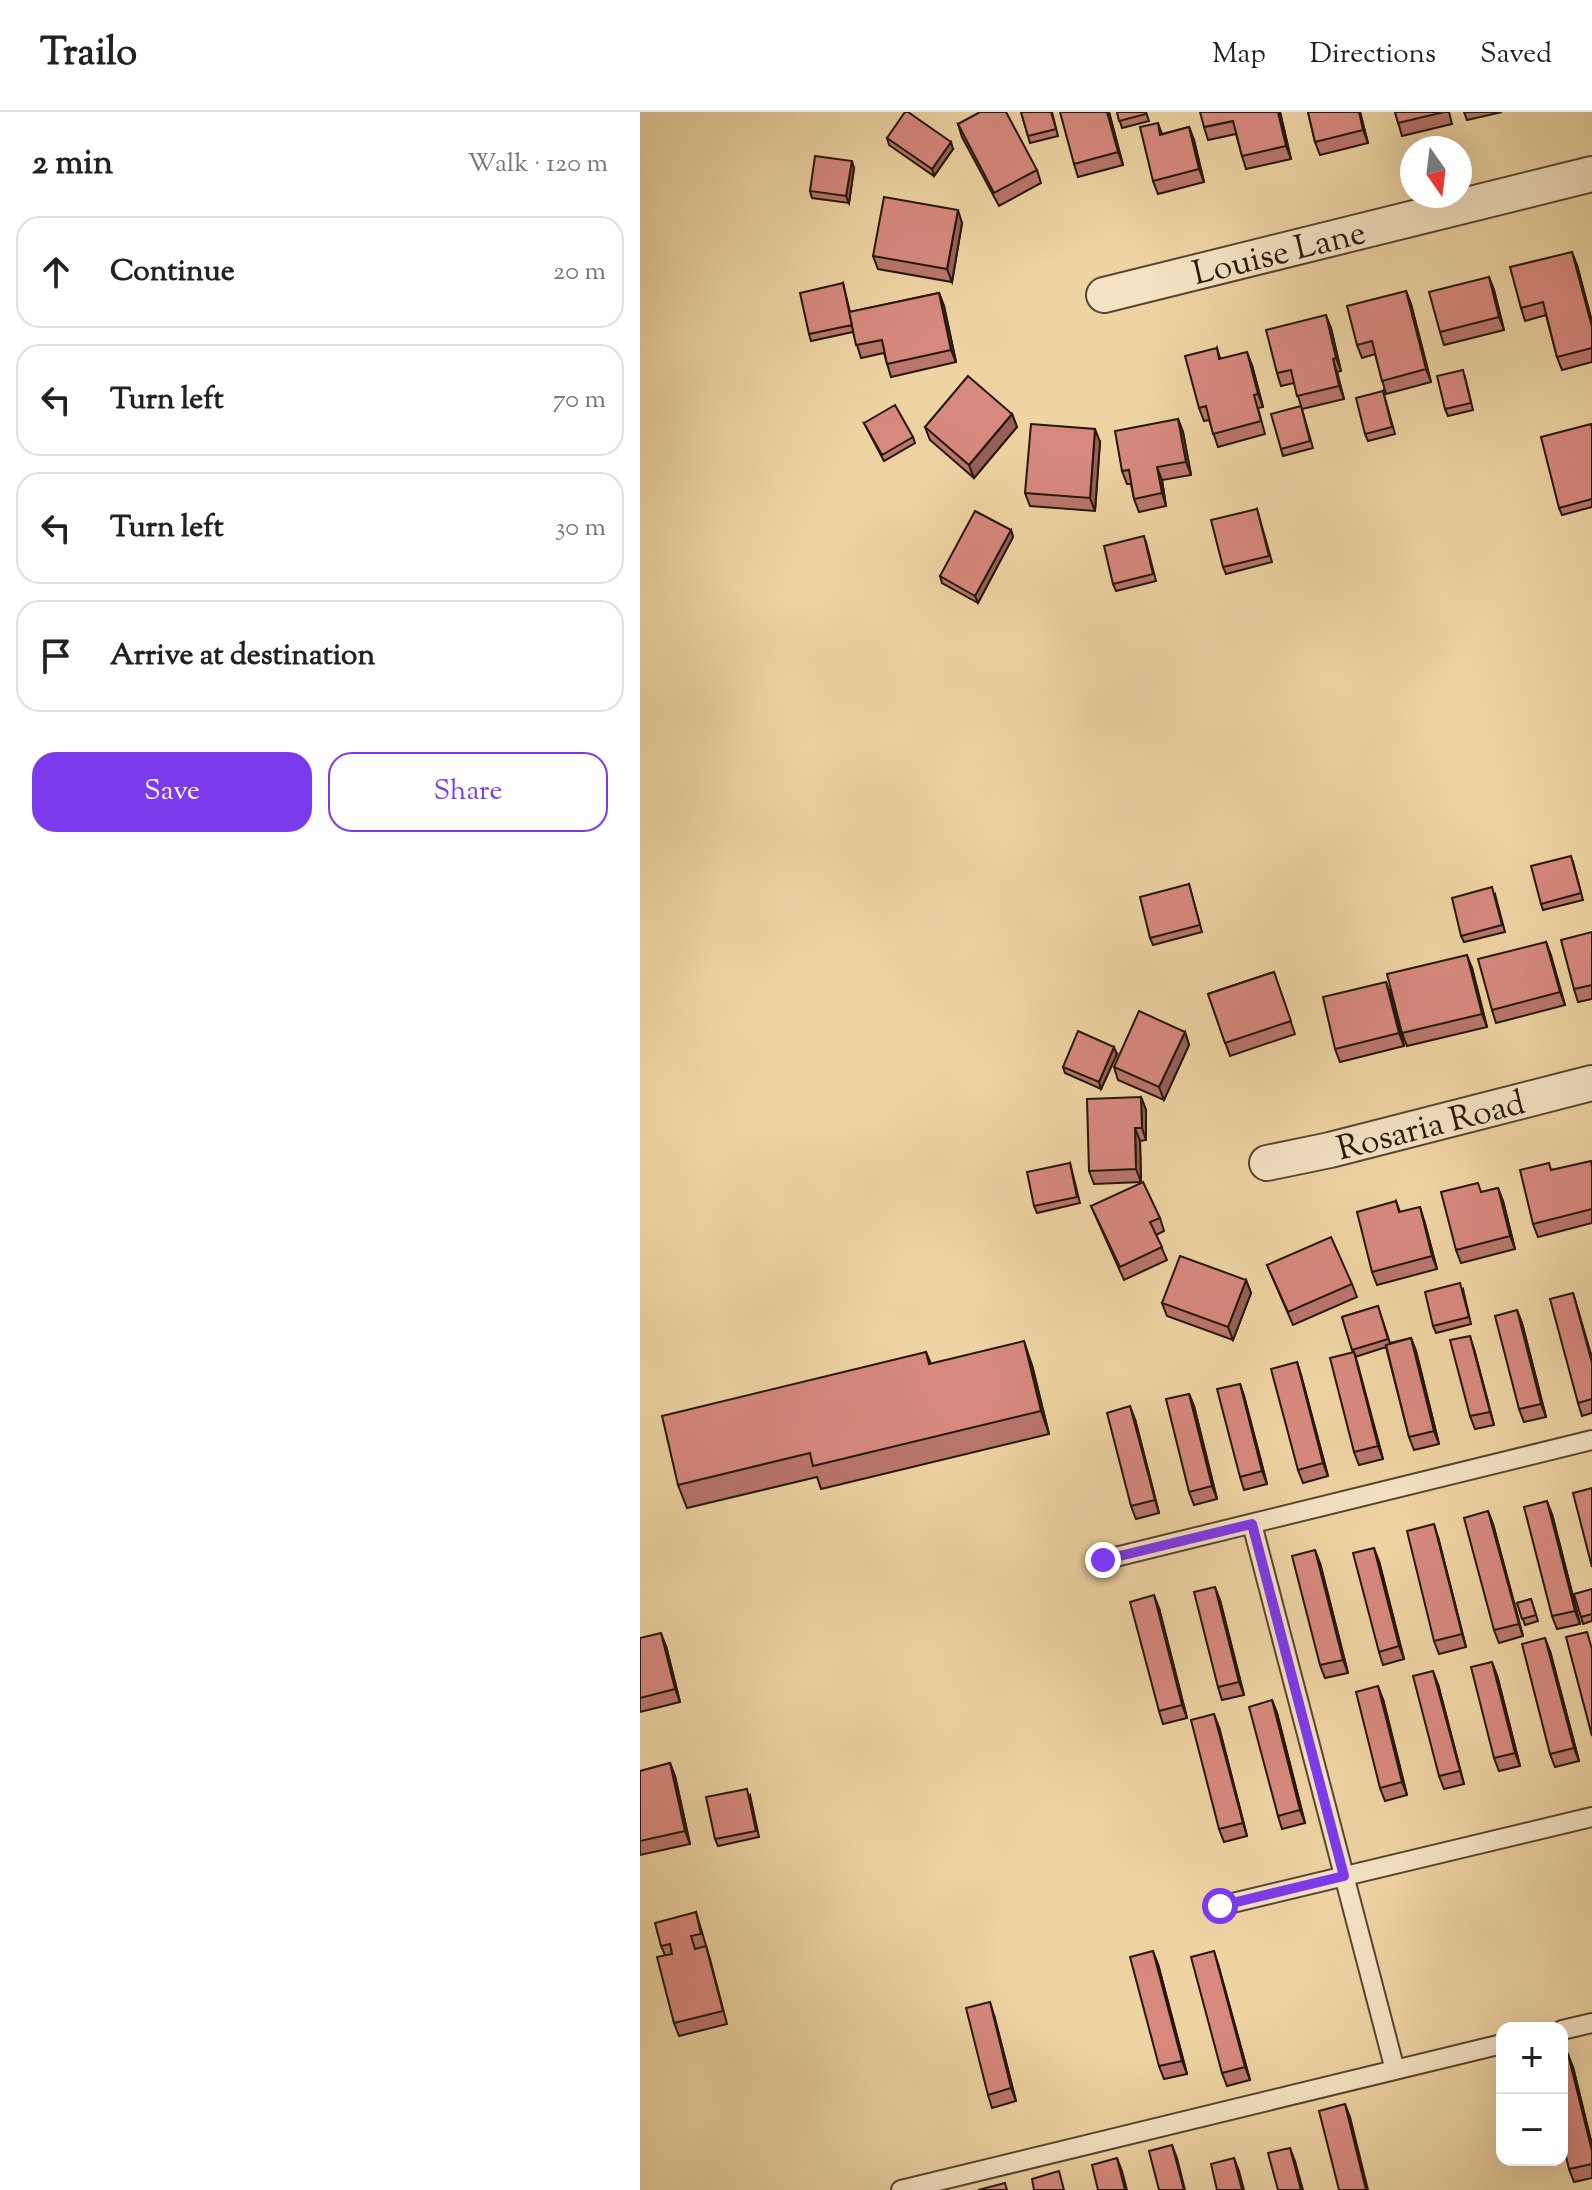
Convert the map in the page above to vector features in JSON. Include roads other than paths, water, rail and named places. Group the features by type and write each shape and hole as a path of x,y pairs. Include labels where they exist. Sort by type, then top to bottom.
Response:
{"street":[{"name":"Louise Lane","path":"1104,295 1592,174"},
{"name":"Rosaria Road","path":"1267,1163 1330,1150 1592,1083"}],"lane":[{"path":"1103,1560 1592,1440"},
{"path":"1252,1524 1395,2070"},
{"path":"1220,1906 1592,1817"},
{"path":"1568,2029 1592,2023"},
{"path":"901,2190 1496,2045"}]}
